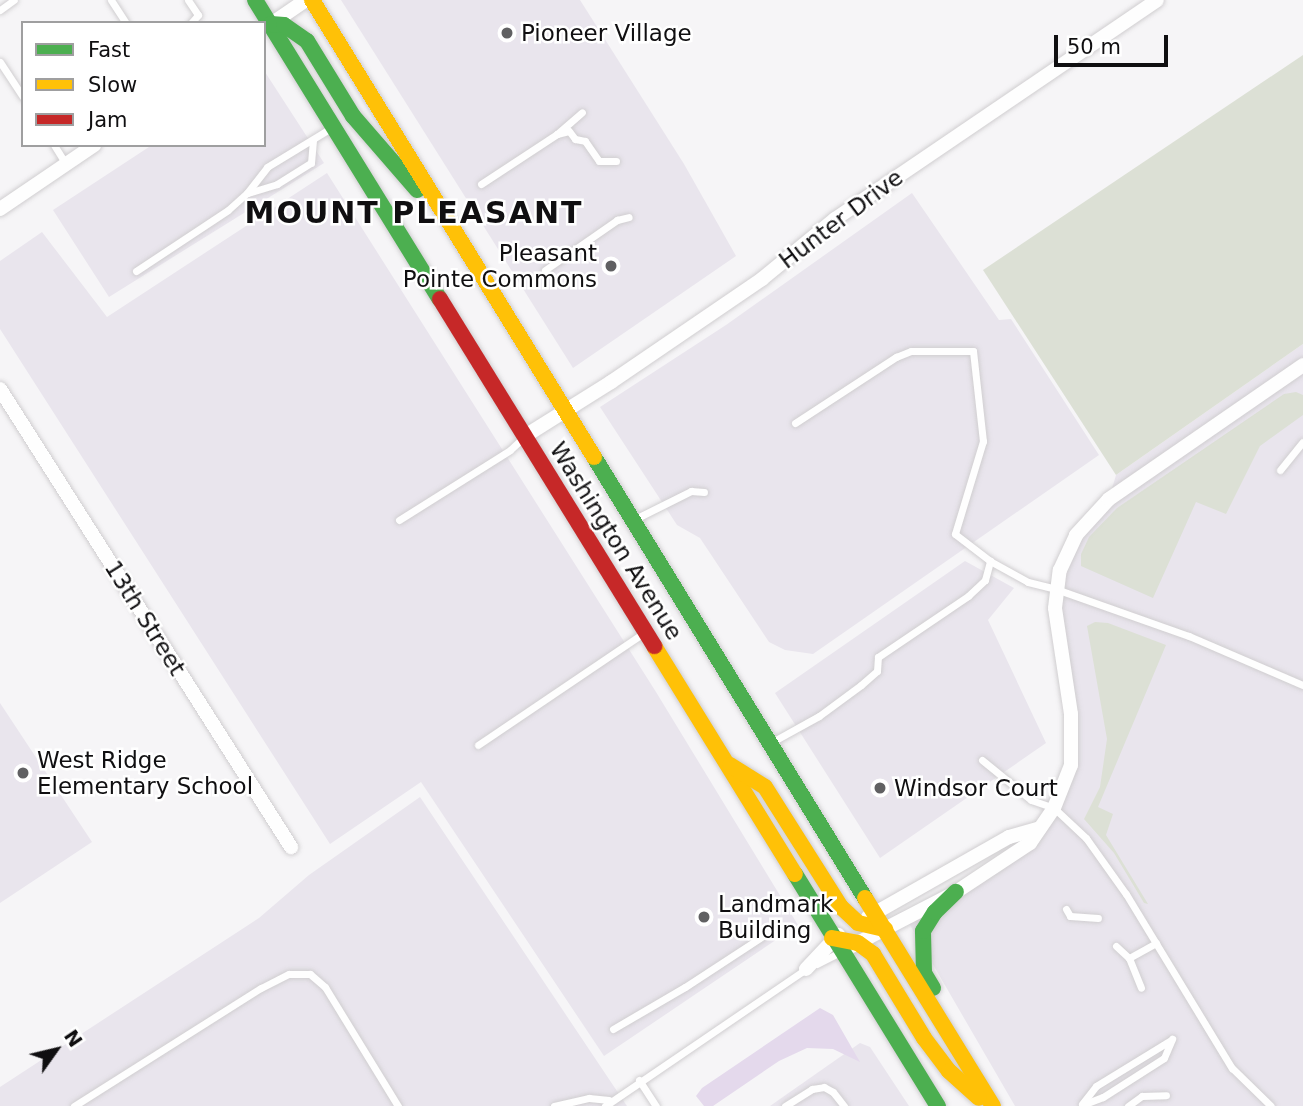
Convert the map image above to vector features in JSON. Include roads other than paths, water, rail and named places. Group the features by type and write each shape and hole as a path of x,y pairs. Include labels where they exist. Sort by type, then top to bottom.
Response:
{"main road":[{"name":"Washington Avenue","path":"255,0 265,21"},
{"name":"Washington Avenue","path":"312,0 993,1106"},
{"path":"267,26 284,25 307,41 372,140 447,220"},
{"name":"Washington Avenue","path":"267,26 334,126 938,1106"},
{"path":"727,763 765,787 841,907 858,923 885,929"},
{"path":"956,892 935,912 923,931 921,947 924,973 1000,1098 1000,1106"},
{"path":"837,945 858,943 873,954 925,1038 949,1071 987,1106"}],"street":[{"path":"267,26 306,0"},
{"name":"Hunter Drive","path":"525,436 762,279 835,219 1157,0"},
{"path":"0,209 90,147"},
{"path":"858,943 956,892 1010,859 1030,843 1054,808 1071,765 1073,742 1056,627 1056,589 1064,561 1076,535 1100,506 1303,365"},
{"name":"13th Street","path":"0,389 291,847"},
{"path":"806,969 837,945 858,923 1009,837 1040,828"}],"lane":[{"path":"0,10 14,0"},
{"path":"111,0 125,21"},
{"path":"188,0 198,15 193,21"},
{"path":"0,62 21,94"},
{"path":"481,184 558,134 582,112"},
{"path":"135,271 228,210 247,193 267,167 334,126"},
{"path":"558,134 569,131 575,139 585,141 599,161 616,161"},
{"path":"247,193 277,184 311,163 313,140"},
{"path":"55,147 66,164"},
{"path":"545,270 617,220 629,217"},
{"path":"795,423 896,357 911,351 973,351 983,441 955,534 990,561 1028,582 1056,589 1189,636 1303,685"},
{"path":"399,520 510,450 525,436"},
{"path":"1280,470 1303,442"},
{"path":"632,521 691,491 704,492"},
{"path":"770,744 819,716 861,685 877,671 878,657 968,596 985,580 990,561"},
{"path":"478,745 645,632"},
{"path":"982,760 1031,800 1054,808 1086,838 1156,943 1233,1068 1259,1103 1271,1106"},
{"path":"1066,909 1070,916 1098,918"},
{"path":"613,1029 685,987 775,928"},
{"path":"1129,958 1156,943"},
{"path":"1116,946 1129,958 1141,988"},
{"path":"554,1106 589,1098 607,1103 806,969"},
{"path":"74,1106 261,988 289,974 310,974 325,987 398,1106"},
{"path":"1172,1040 1164,1058 1103,1097 1082,1105 1096,1086 1172,1040"},
{"path":"639,1080 656,1106"},
{"path":"785,1106 812,1089 824,1087 833,1092 844,1106"},
{"path":"1128,1106 1142,1096 1166,1095"}],"place":[{"name":"Pioneer Village","path":"507,33"},
{"name":"Pleasant Pointe Commons","path":"611,266"},
{"name":"West Ridge Elementary School","path":"23,773"},
{"name":"Windsor Court","path":"880,788"},
{"name":"Landmark Building","path":"704,917"}],"district":[{"name":"MOUNT PLEASANT","path":"414,213"}]}
